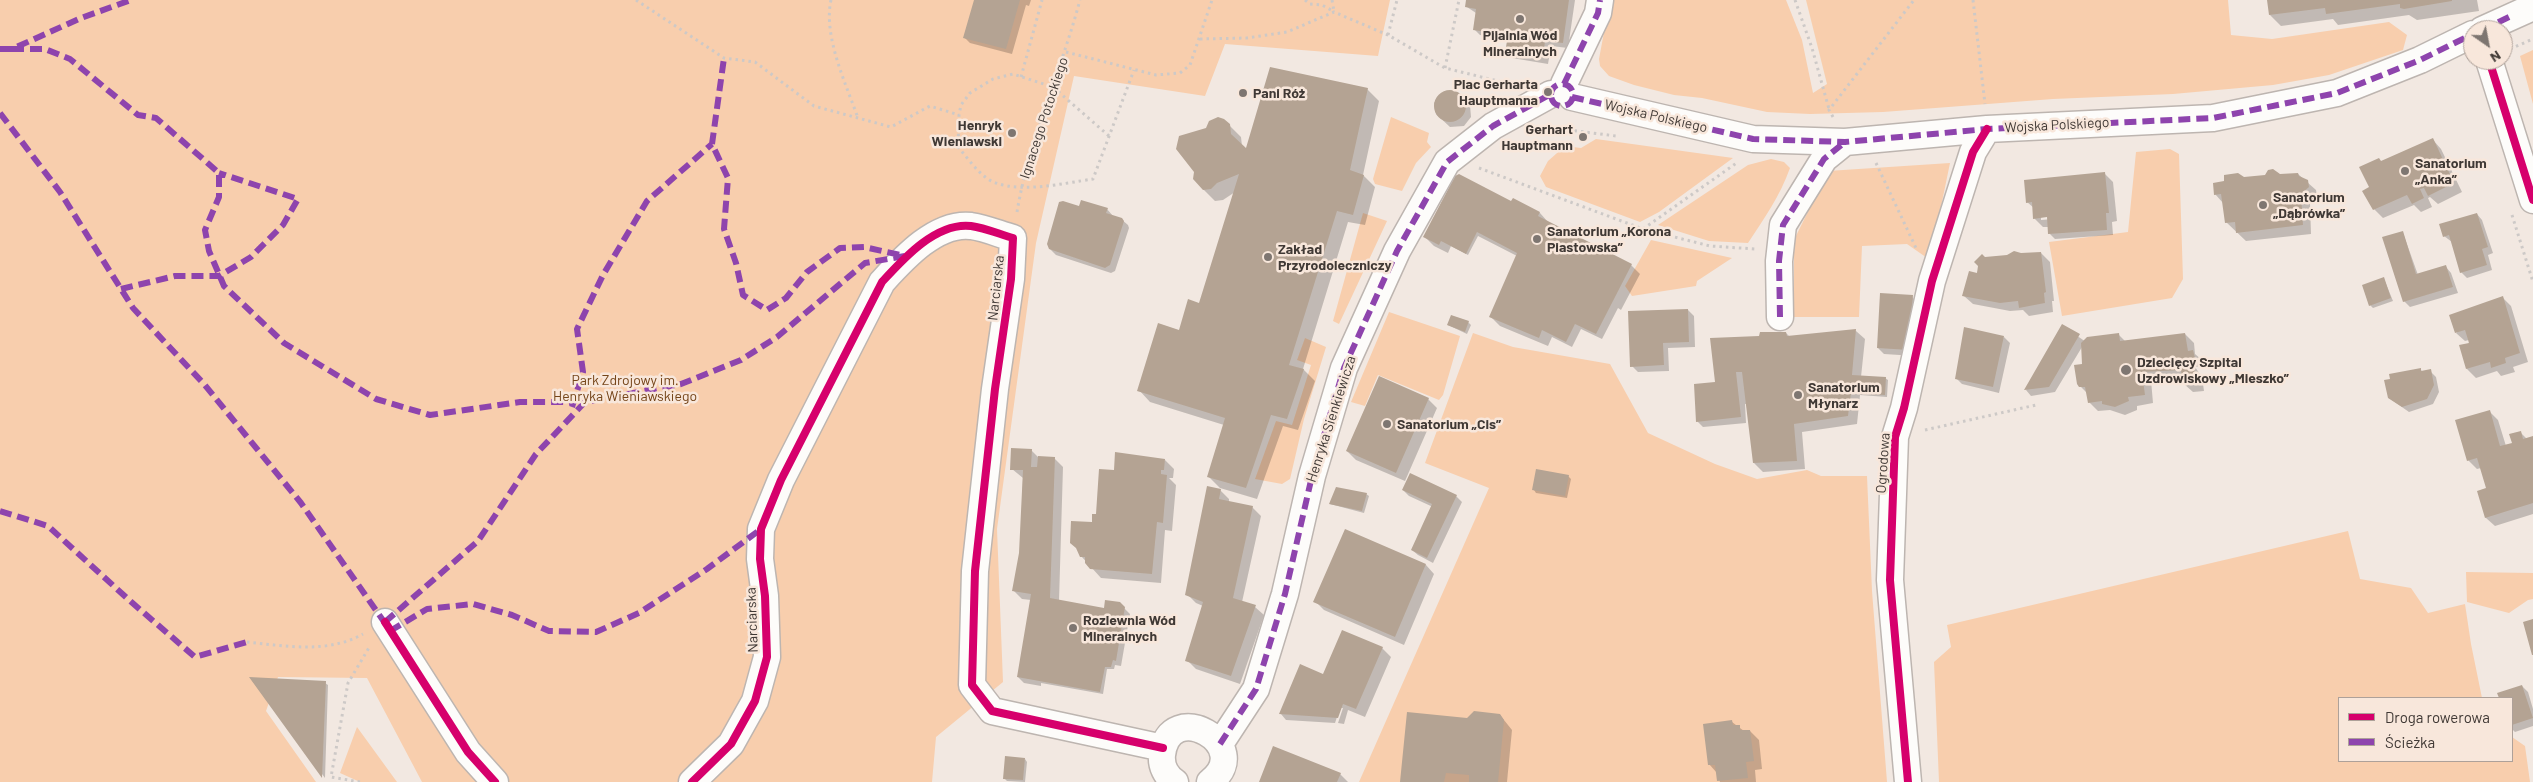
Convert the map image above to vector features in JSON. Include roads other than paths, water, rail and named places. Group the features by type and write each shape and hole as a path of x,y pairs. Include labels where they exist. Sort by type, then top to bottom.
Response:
{"street":[{"path":"1562,92 1598,13 1600,0"},
{"path":"2503,20 2533,7"},
{"name":"Wojska Polskiego","path":"1562,92 1753,139 1845,142 1988,129 2213,118 2337,93 2420,60 2463,39"},
{"path":"2491,70 2533,200"},
{"name":"Henryka Sienkiewicza","path":"1220,744 1256,688 1285,594 1312,476 1344,368 1397,251 1447,162 1493,126 1562,92"},
{"name":"Ogrodowa","path":"1908,782 1890,580 1895,437 1904,408 1932,281 1973,152 1988,129"},
{"path":"1780,317 1780,251 1783,225 1824,159 1845,142"},
{"name":"Narciarska","path":"694,782 731,744 755,701 766,657 765,596 760,559 761,530 781,480 882,282 905,256 926,240 943,231 970,226 1012,238 1012,279 995,388 975,572 972,685 992,711 1163,748"},
{"path":"385,622 468,752 495,782"},
{"path":"1175,782 1164,771 1163,748 1174,734 1190,727 1202,729 1212,734 1220,744 1223,756 1221,768 1210,782"}],"place":[{"name":"Pijalnia Wód Mineralnych","path":"1520,19"},
{"name":"Plac Gerharta Hauptmanna","path":"1548,92"},
{"name":"Pani Róż","path":"1243,93"},
{"name":"Henryk Wieniawski","path":"1012,133"},
{"name":"Gerhart Hauptmann","path":"1583,137"},
{"name":"Sanatorium „Anka”","path":"2405,171"},
{"name":"Sanatorium „Dąbrówka”","path":"2263,205"},
{"name":"Sanatorium „Korona Piastowska”","path":"1537,239"},
{"name":"Zakład Przyrodoleczniczy","path":"1268,257"},
{"name":"Dziecięcy Szpital Uzdrowiskowy „Mieszko”","path":"2126,370"},
{"name":"Sanatorium Młynarz","path":"1798,395"},
{"name":"Sanatorium „Cis”","path":"1387,424"},
{"name":"Rozlewnia Wód Mineralnych","path":"1073,628"}],"park label":[{"name":"Park Zdrojowy im. Henryka Wieniawskiego","path":"625,388"}]}
